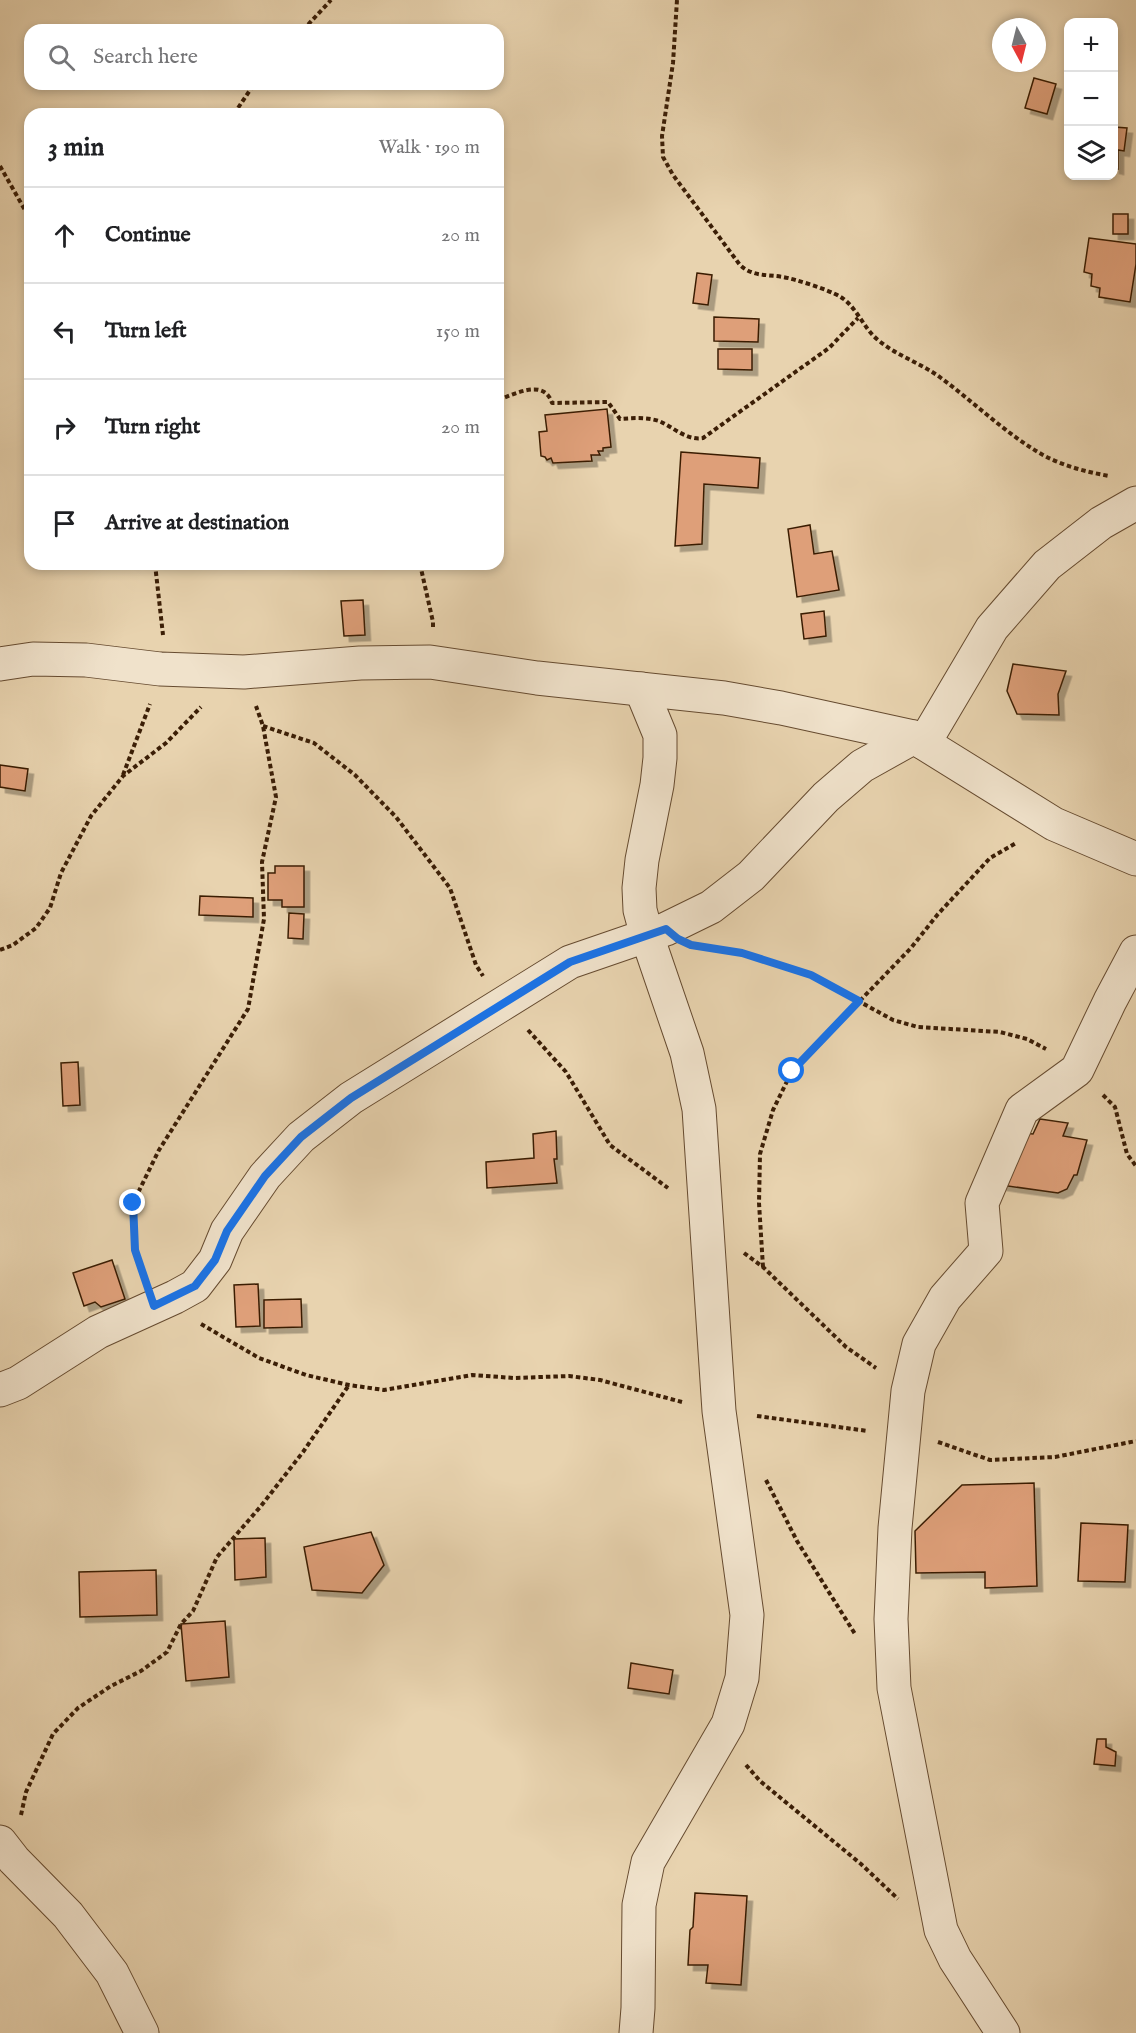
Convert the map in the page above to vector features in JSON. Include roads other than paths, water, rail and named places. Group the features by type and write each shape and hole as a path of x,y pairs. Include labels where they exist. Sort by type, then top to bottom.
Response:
{"street":[{"path":"0,1390 18,1383 98,1332 195,1286 215,1260 227,1231 265,1176 301,1137 351,1098 570,962 656,932 711,907 751,876 826,797 862,766 919,740 992,628 1047,565 1101,523 1136,503"},
{"path":"0,664 33,659 86,660 160,669 244,672 360,663 430,662 537,678 724,698 781,708 919,740 1054,824 1136,859"},
{"path":"636,2033 639,1905 648,1862 728,1724 742,1678 746,1651 747,1615 719,1412 699,1109 656,932 640,910 639,888 642,860 657,785 660,746 660,735 641,689"},
{"path":"1003,2033 955,1959 941,1930 894,1688 891,1619 908,1391 919,1344 945,1298 986,1251 982,1203 1022,1110 1077,1070 1136,952"},
{"path":"7,1851 69,1915 112,1973 142,2033"}]}
